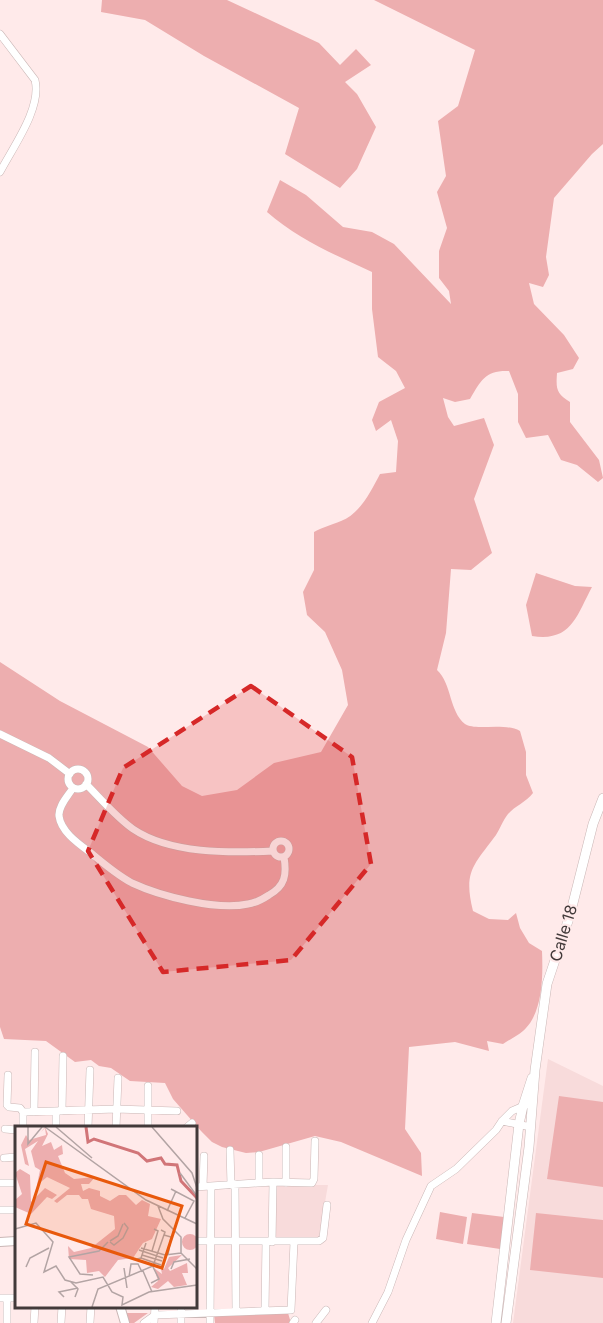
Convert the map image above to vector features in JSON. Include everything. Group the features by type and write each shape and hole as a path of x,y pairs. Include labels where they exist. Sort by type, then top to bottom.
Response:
{"main road":[{"name":"Calle 18","path":"506,1323 547,984 570,915 593,824 603,798"},
{"name":"Calle 18","path":"496,1323 519,1124 535,1070"}],"street":[{"path":"0,34 35,80 37,86 30,117 0,171"},
{"path":"0,734 49,758 70,774"},
{"path":"75,770 83,771 87,779 86,784 80,789 73,788 69,783 70,774 75,770"},
{"path":"86,784 132,828 154,841 178,847 273,851 278,857 284,857 289,852 289,846 280,841 275,844 273,851"},
{"path":"73,788 60,807 59,817 67,832 105,866 132,883 148,889 196,903 247,905 276,892 284,882 286,868 284,857"},
{"path":"34,1112 35,1052"},
{"path":"56,1126 63,1056"},
{"path":"87,1126 90,1070"},
{"path":"8,1075 7,1105 20,1108 23,1112 23,1126"},
{"path":"116,1126 118,1078"},
{"path":"148,1086 148,1126"},
{"path":"372,1323 396,1272 406,1240 426,1192 437,1181 456,1169 512,1111 523,1106 533,1106"},
{"path":"23,1112 116,1109 177,1111"},
{"path":"502,1122 531,1128"},
{"path":"5,1129 15,1130"},
{"path":"196,1187 314,1182 315,1141"},
{"path":"286,1147 286,1183"},
{"path":"230,1150 236,1240 236,1312"},
{"path":"258,1155 259,1183"},
{"path":"204,1156 211,1240 210,1323"},
{"path":"4,1158 15,1157"},
{"path":"265,1311 273,1182"},
{"path":"196,1241 321,1240 327,1205"},
{"path":"0,1242 15,1241"},
{"path":"144,1323 181,1310 209,1313 289,1311 292,1308 294,1242"},
{"path":"3,1298 7,1323"},
{"path":"34,1323 35,1308"},
{"path":"90,1323 91,1308"},
{"path":"121,1308 125,1323"},
{"path":"181,1310 181,1323"},
{"path":"316,1323 326,1310"}],"highlighted area":[{"path":"251,686 352,757 371,864 291,960 163,972 88,851 123,768"}],"shaded area":[{"path":"102,0 227,0 319,43 340,65 356,49 371,65 345,82 357,94 376,127 357,169 340,188 285,154 299,108 204,56 145,20 101,12"},
{"path":"374,0 603,0 603,144 554,198 546,257 549,275 543,287 529,283 534,304 564,335 579,358 573,369 557,373 557,387 559,393 570,402 570,422 599,460 603,478 598,482 577,465 561,460 548,435 526,438 518,422 518,394 509,371 489,374 470,399 455,402 443,398 448,417 454,426 484,418 494,445 474,499 492,553 471,570 451,569 446,633 437,670 442,676 456,712 465,724 476,727 506,727 520,731 526,752 526,775 533,793 508,814 476,862 470,877 470,897 473,911 489,919 508,920 516,913 520,928 529,943 542,951 542,971 539,1002 532,1021 521,1033 503,1044 487,1041 489,1051 455,1042 409,1047 405,1129 421,1153 422,1176 341,1142 315,1136 259,1152 246,1153 222,1147 212,1142 201,1131 173,1099 165,1083 130,1081 111,1068 99,1066 91,1060 75,1062 46,1041 4,1039 0,1027 0,662 60,701 148,747 182,786 202,796 237,790 274,763 321,752 348,705 342,670 325,632 307,615 303,592 314,570 314,532 348,518 364,501 380,474 396,472 398,441 391,420 376,431 372,420 379,402 405,388 396,371 378,357 372,309 372,272 304,238 267,212 280,180 306,195 343,227 372,232 394,244 451,304 449,291 439,278 439,251 447,228 437,192 446,176 438,121 458,106 475,50"},
{"path":"536,573 575,586 592,587 571,625 556,635 532,636 526,605"},
{"path":"548,1059 603,1086 603,1323 513,1323"},
{"path":"559,1096 603,1102 603,1187 547,1179"},
{"path":"271,1185 328,1185 318,1242 271,1242"},
{"path":"440,1212 467,1217 463,1244 436,1239"},
{"path":"472,1213 504,1217 500,1249 467,1244"},
{"path":"536,1213 603,1220 603,1278 530,1270"},
{"path":"125,1313 148,1313 134,1323 129,1323"},
{"path":"288,1313 291,1323 215,1323 214,1315"}]}
